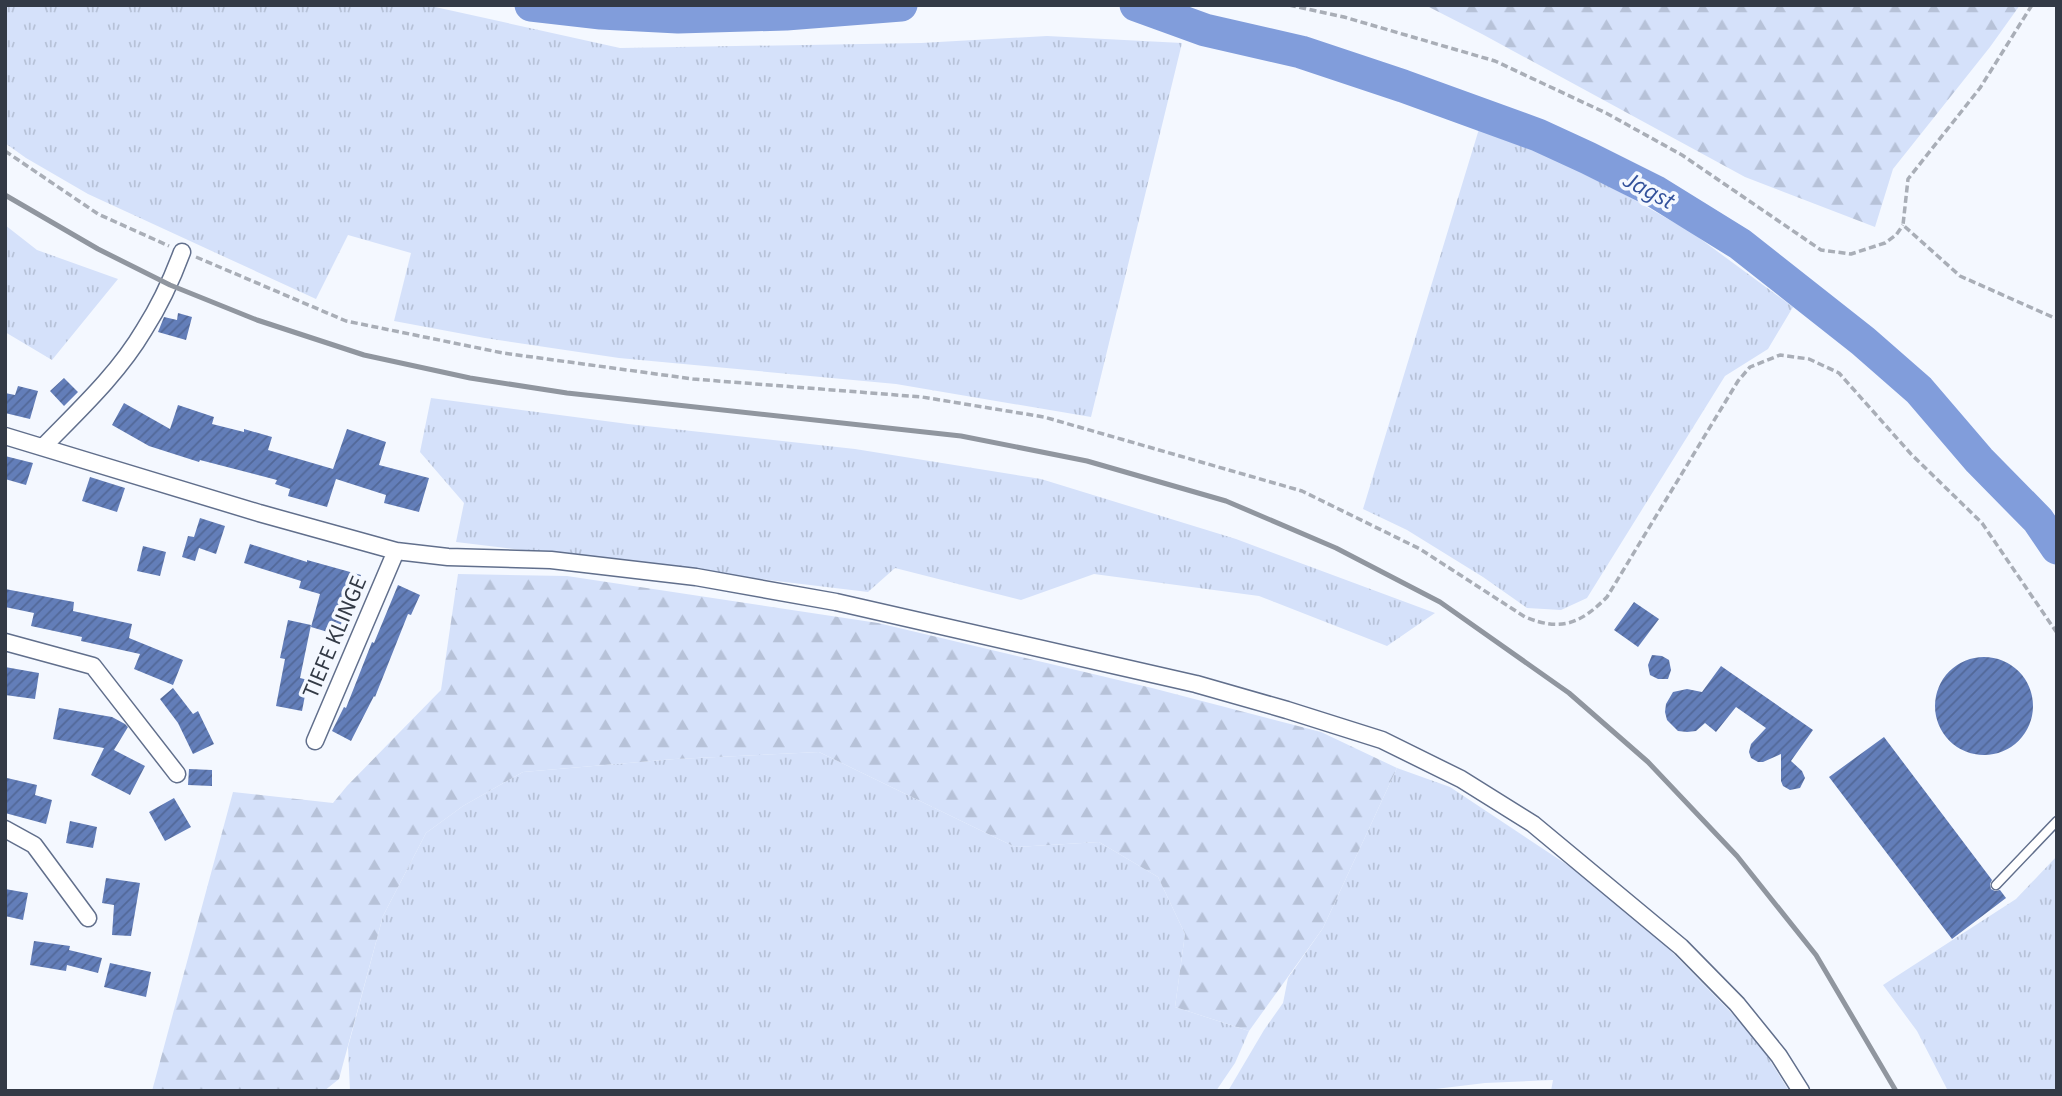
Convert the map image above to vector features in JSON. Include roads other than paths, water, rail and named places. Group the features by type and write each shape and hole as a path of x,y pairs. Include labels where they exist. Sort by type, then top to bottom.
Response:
{"street":[{"path":"44,446 109,377 143,332 170,285 182,251"},
{"path":"5,436 258,513 396,551 448,557 551,560 696,577 836,602 1196,684 1382,740 1461,779 1533,824 1681,947 1737,1004 1779,1056 1801,1091"},
{"name":"TIEFE KLINGE","path":"315,741 396,551"},
{"path":"5,642 93,666 177,774"},
{"path":"5,828 34,845 88,918"}],"lane":[{"path":"1996,886 2057,821"}],"waterway":[{"name":"Jagst","path":"531,5 601,13 678,17 786,14 901,5"},
{"name":"Jagst","path":"1136,5 1205,30 1301,52 1403,86 1538,135 1656,192 1740,244 1863,341 1919,390 1979,460 2038,520 2057,548"}],"railway":[{"path":"5,195 98,249 170,285 257,320 364,355 470,378 567,393 961,436 1087,461 1226,501 1336,548 1440,602 1569,693 1648,762 1737,856 1816,955 1896,1091"}]}
